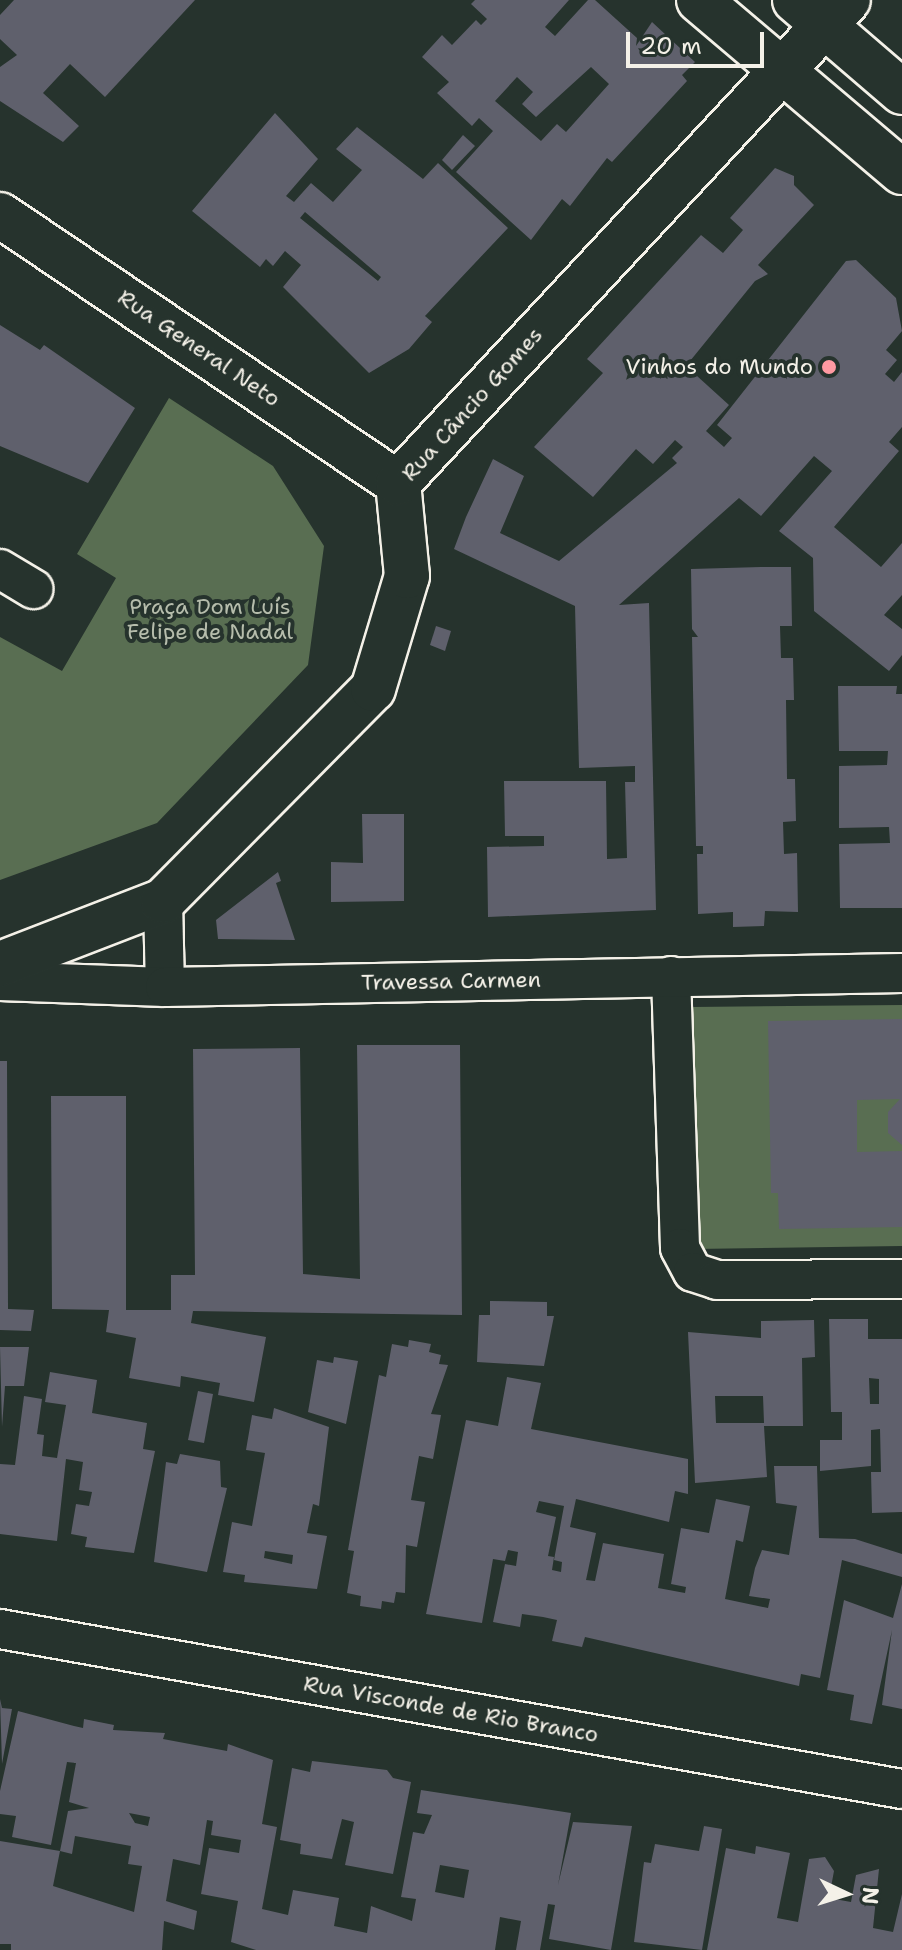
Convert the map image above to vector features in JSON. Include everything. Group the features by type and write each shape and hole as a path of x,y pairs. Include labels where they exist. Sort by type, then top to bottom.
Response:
{"street":[{"path":"699,0 902,172"},
{"path":"822,8 902,92"},
{"name":"Rua Câncio Gomes","path":"0,964 163,901 373,689 407,576 398,483 780,70 822,8"},
{"name":"Rua General Neto","path":"0,215 398,483"},
{"path":"0,569 33,589"},
{"path":"163,901 165,987"},
{"name":"Travessa Carmen","path":"0,981 165,987 902,973"},
{"path":"671,976 680,1248 693,1272 717,1280 902,1279"},
{"name":"Rua Visconde de Rio Branco","path":"0,1629 902,1789"}],"green space":[{"name":"Praça Dom Luís Felipe de Nadal","path":"169,398 273,466 324,546 308,665 157,823 0,880 0,637 62,671 116,578 77,554"},
{"path":"902,1005 902,1246 694,1249 692,1007"}],"building":[{"path":"14,0 195,0 105,97 70,64 43,93 79,126 63,142 0,101 0,67 17,55 0,39 0,15"},
{"path":"475,0 569,0 545,27 555,36 588,0 595,0 637,38 636,46 652,22 695,62 682,75 687,81 612,162 607,158 570,206 562,199 531,240 456,172 493,131 479,118 472,126 437,93 449,82 422,57 442,35 452,45 476,20 481,25 487,19 471,4","holes":["591,67 609,84 566,132 557,124 541,141 495,101 517,77 533,92 522,104 536,117"]},
{"path":"275,113 318,159 286,196 294,202 311,183 333,202 362,170 336,149 357,127 423,179 438,163 508,228 425,316 432,322 409,349 369,373 283,287 301,265 285,251 273,266 266,259 260,267 192,211","holes":["305,212 381,277 378,281 300,218"]},
{"path":"463,135 475,146 452,170 442,160"},
{"path":"775,168 794,176 794,185 814,205 758,265 768,274 755,281 686,366 729,405 706,431 724,447 732,438 717,425 846,261 856,260 896,298 902,331 886,350 897,360 885,374 894,382 902,372 902,427 889,442 899,451 834,527 881,567 902,543 902,595 884,615 902,629 902,655 889,671 814,611 813,558 779,531 832,471 814,456 761,516 739,498 619,605 649,603 656,910 488,917 487,847 544,846 544,836 505,836 504,781 606,781 607,859 627,858 625,782 635,782 635,766 579,768 575,606 454,549 466,517 493,459 524,476 500,533 559,561 677,463 672,458 683,447 675,440 653,464 636,449 593,497 534,447 603,373 587,359 701,235 723,253 743,230 730,218"},
{"path":"0,325 40,350 44,345 135,408 88,483 0,446"},
{"path":"791,567 792,626 780,626 781,658 793,658 794,700 786,700 787,779 795,779 796,821 783,822 784,854 797,853 798,912 765,911 764,926 733,927 733,912 698,914 697,854 703,854 703,846 696,846 692,637 698,637 692,629 691,569"},
{"path":"436,626 451,631 445,651 430,645"},
{"path":"838,686 897,686 896,694 902,694 902,908 840,908 839,844 890,843 889,827 839,828 839,766 887,765 888,751 839,751"},
{"path":"362,814 404,814 404,901 331,902 331,862 363,863"},
{"path":"278,872 281,881 276,883 295,940 218,939 216,920"},
{"path":"902,1019 902,1145 888,1133 888,1112 900,1099 857,1100 857,1152 902,1151 902,1227 779,1229 778,1193 771,1193 768,1021"},
{"path":"357,1045 460,1045 462,1315 193,1311 191,1323 266,1337 254,1402 218,1395 220,1383 181,1376 180,1387 129,1378 136,1338 106,1332 109,1310 52,1309 51,1096 126,1096 126,1310 171,1310 171,1275 195,1275 193,1049 300,1048 303,1274 360,1279"},
{"path":"0,1061 7,1061 8,1309 34,1310 31,1331 0,1330"},
{"path":"490,1301 547,1302 547,1316 554,1316 544,1366 477,1362 479,1315 490,1315"},
{"path":"829,1319 868,1319 868,1339 902,1339 902,1512 872,1513 871,1472 881,1472 880,1429 871,1430 871,1466 820,1471 820,1440 842,1440 842,1412 831,1412","holes":["869,1378 879,1379 879,1404 870,1404"]},
{"path":"814,1320 815,1357 802,1358 803,1426 764,1426 767,1477 695,1483 688,1332 761,1338 761,1321","holes":["715,1396 763,1396 764,1423 716,1423"]},
{"path":"409,1340 431,1344 429,1352 441,1355 439,1364 448,1365 431,1414 441,1415 433,1459 419,1456 411,1500 425,1502 417,1547 406,1545 405,1593 396,1592 394,1603 382,1601 381,1609 360,1606 361,1596 347,1593 354,1551 348,1550 379,1375 386,1377 392,1344 408,1347"},
{"path":"0,1347 29,1347 24,1386 5,1386 2,1427"},
{"path":"334,1357 358,1361 346,1424 308,1412 317,1360 333,1363"},
{"path":"50,1372 97,1380 92,1413 147,1423 143,1449 155,1451 134,1553 85,1547 87,1537 71,1534 76,1504 89,1506 92,1492 79,1490 83,1462 66,1459 57,1541 0,1534 0,1464 15,1465 24,1396 42,1399 37,1434 44,1435 42,1456 57,1458 66,1405 45,1402"},
{"path":"507,1377 541,1383 531,1429 688,1459 688,1494 675,1491 669,1522 576,1499 570,1527 596,1533 586,1580 595,1581 603,1543 664,1554 658,1588 685,1593 686,1587 671,1584 681,1528 709,1533 716,1499 750,1506 743,1542 736,1540 725,1599 768,1608 770,1599 749,1596 755,1568 762,1550 789,1555 797,1506 776,1503 774,1466 817,1466 819,1538 855,1539 902,1554 902,1577 842,1560 820,1678 801,1674 799,1686 585,1637 582,1647 552,1641 557,1620 543,1617 522,1614 520,1627 493,1622 505,1564 516,1566 518,1552 508,1550 505,1561 493,1559 482,1623 426,1614 466,1420 498,1426","holes":["539,1501 564,1506 554,1560 562,1562 561,1572 552,1570 554,1557 548,1556 556,1517 536,1512"]},
{"path":"198,1391 213,1394 204,1443 188,1440"},
{"path":"274,1408 329,1427 319,1506 313,1504 307,1533 327,1536 317,1589 244,1582 245,1575 223,1572 232,1522 252,1526 265,1453 246,1450 252,1415 272,1419","holes":["265,1551 293,1555 292,1564 264,1558"]},
{"path":"180,1454 220,1461 221,1487 227,1488 207,1572 154,1562 166,1462 177,1464"},
{"path":"902,1584 902,1709 882,1705 892,1630 872,1724 850,1720 854,1695 827,1690 844,1600 893,1618"},
{"path":"0,1699 2,1708 12,1709 2,1764"},
{"path":"18,1711 83,1728 84,1719 114,1725 113,1730 165,1733 163,1739 227,1751 228,1744 273,1760 262,1824 277,1827 262,1909 288,1915 293,1890 339,1898 334,1926 367,1933 371,1906 412,1921 416,1899 401,1897 413,1832 424,1834 432,1815 417,1813 421,1790 571,1813 558,1885 573,1822 632,1826 611,1950 549,1939 555,1905 548,1904 540,1950 516,1950 521,1921 500,1917 495,1950 256,1950 231,1942 238,1901 201,1894 209,1848 239,1853 241,1840 211,1835 213,1821 207,1820 200,1865 173,1859 166,1901 197,1911 194,1930 164,1921 162,1950 11,1950 11,1944 0,1944 0,1841 60,1851 68,1811 89,1808 69,1802 76,1763 67,1762 51,1845 12,1837 16,1816 0,1814 0,1791","holes":["129,1813 150,1817 148,1826 135,1823","75,1836 131,1846 128,1864 142,1866 134,1912 53,1886 60,1851 72,1854","440,1865 469,1870 464,1898 435,1892"]},
{"path":"312,1761 387,1770 393,1778 411,1782 393,1874 345,1865 354,1822 342,1819 332,1859 300,1854 301,1844 280,1840 292,1768 310,1772"},
{"path":"704,1826 722,1829 702,1950 634,1942 644,1862 651,1863 655,1844 699,1851"},
{"path":"756,1846 790,1853 777,1918 798,1922 809,1859 825,1857 834,1871 829,1898 851,1902 856,1875 879,1869 873,1928 893,1932 902,1894 902,1950 707,1950 726,1848 755,1854"}],"place":[{"name":"Vinhos do Mundo","path":"829,367"}]}
